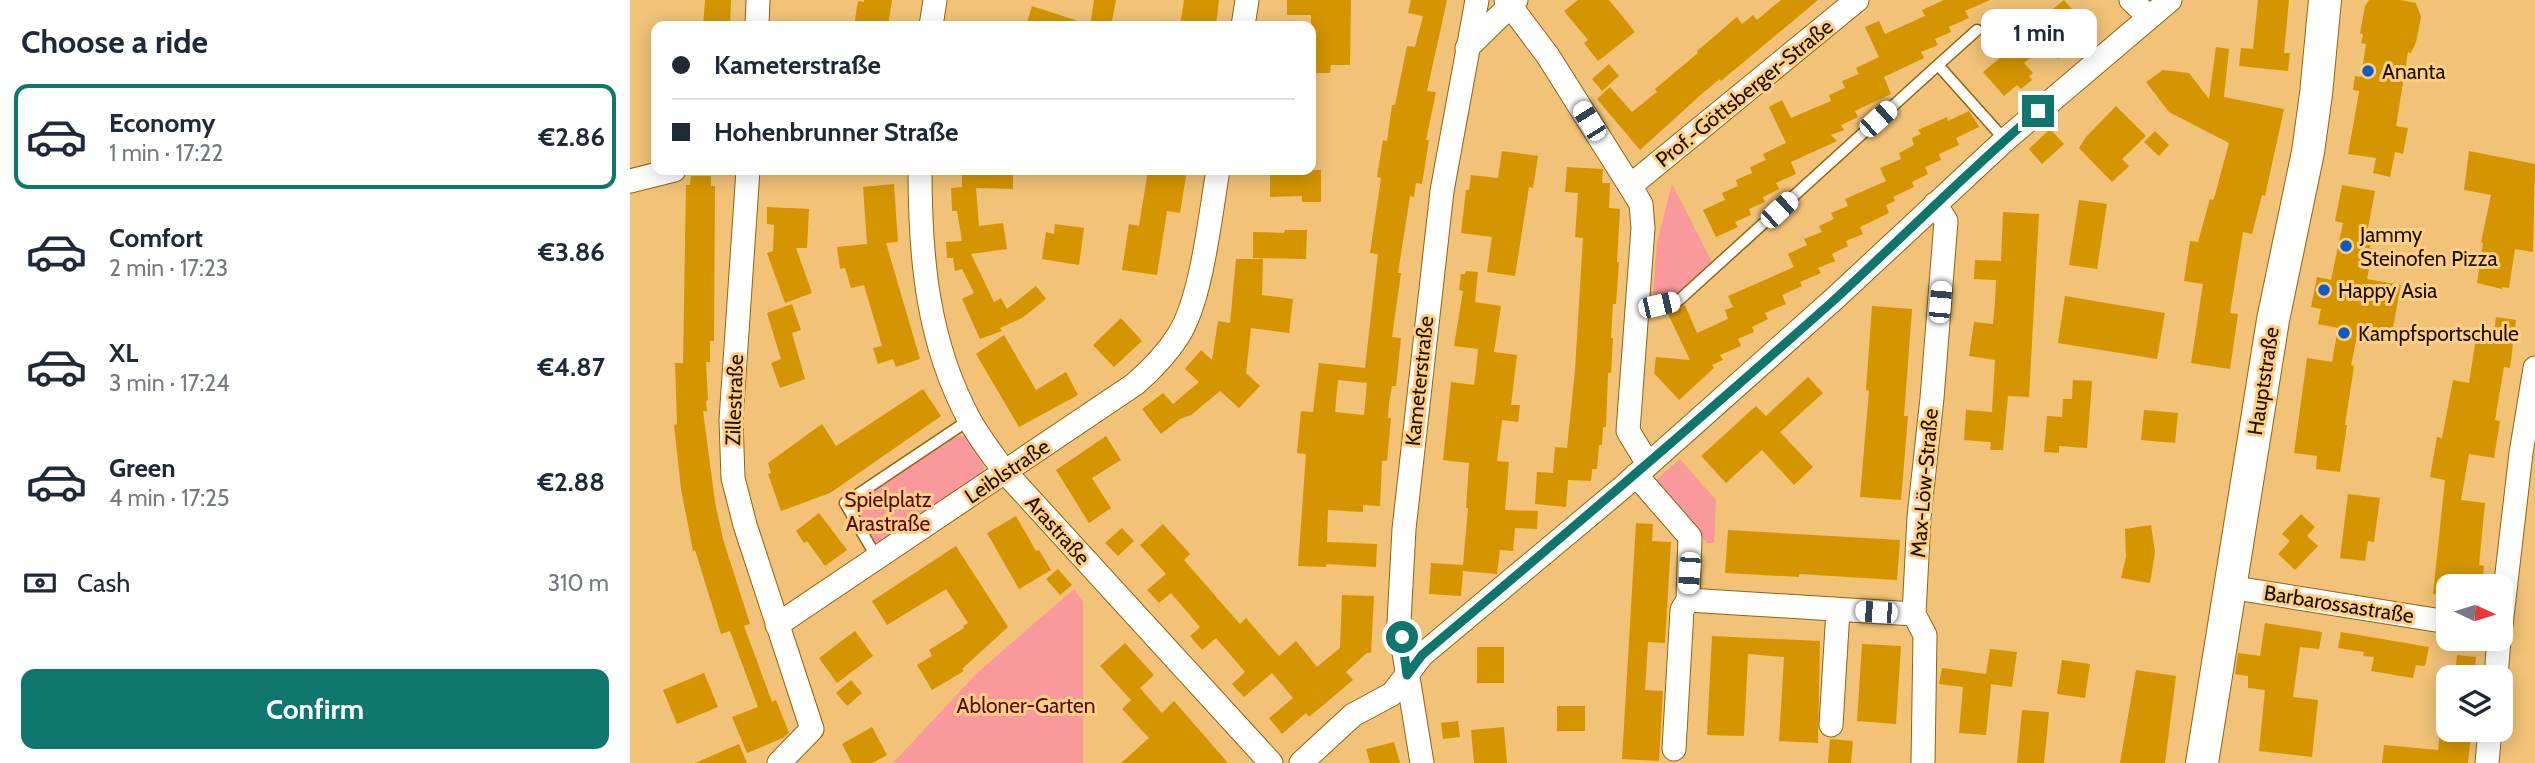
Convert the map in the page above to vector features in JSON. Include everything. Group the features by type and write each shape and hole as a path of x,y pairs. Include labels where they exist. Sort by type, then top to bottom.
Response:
{"street":[{"path":"757,21 758,0"},
{"path":"932,21 935,0"},
{"path":"1244,21 1247,0"},
{"name":"Kameterstraße","path":"1422,763 1399,622 1409,467 1442,191 1477,0"},
{"name":"Prof.-Göttsberger-Straße","path":"1630,186 1857,0"},
{"path":"2131,0 2149,17"},
{"path":"1301,763 1353,715 1392,694 1422,655 1642,470 1833,300 2005,140 2170,0"},
{"name":"Hauptstraße","path":"2202,763 2273,320 2308,152 2325,0"},
{"path":"1467,48 1511,2 1641,204 1643,228 1628,431 1642,470 1690,537 1688,600 1682,610 1674,749"},
{"path":"630,181 654,175"},
{"name":"Zillestraße","path":"748,175 731,421 733,478 777,625"},
{"name":"Arastraße","path":"920,175 924,278 930,309 944,362 970,420 1005,472 1271,763"},
{"name":"Leiblstraße","path":"777,625 1135,384 1158,363 1180,334 1195,299 1217,175"},
{"name":"Max-Löw-Straße","path":"1923,763 1925,635 1914,614 1919,517 1932,398 1945,221 1935,204"},
{"path":"2507,574 2521,453 2535,368"},
{"name":"Barbarossastraße","path":"2229,587 2436,620"},
{"path":"1688,600 1914,614"},
{"path":"1831,725 1838,610"},
{"path":"777,625 812,729 779,763"},
{"path":"2487,763 2489,742"}],"lane":[{"path":"1637,303 1659,305 1679,300 1977,30"},
{"path":"1938,65 2005,140"},
{"path":"877,558 845,503 970,420"}],"green space":[{"path":"1672,184 1712,262 1678,292 1653,295 1657,242"},
{"name":"Spielplatz Arastraße","path":"963,436 978,452 984,474 883,543 874,542 850,506 953,438"},
{"path":"1680,459 1716,500 1714,543 1707,543 1654,482"},
{"name":"Abloner-Garten","path":"1074,589 1083,602 1083,763 893,763 977,673"}],"building":[{"path":"705,0 731,0 730,21 703,21"},
{"path":"892,0 889,21 855,21 858,1"},
{"path":"1094,0 1116,0 1112,21 1091,21"},
{"path":"1184,0 1219,0 1217,21 1181,21"},
{"path":"1287,0 1351,0 1350,65 1331,65 1330,73 1316,73 1316,21 1311,21 1311,15 1287,15"},
{"path":"1411,0 1447,0 1427,91 1436,92 1426,140 1429,140 1422,184 1416,183 1414,197 1410,196 1398,273 1401,273 1392,337 1401,338 1396,386 1392,386 1389,403 1388,418 1391,418 1387,461 1382,461 1380,506 1363,505 1363,512 1328,510 1327,542 1377,544 1376,567 1326,564 1326,567 1298,566 1306,454 1297,453 1301,411 1313,412 1319,363 1365,368 1378,254 1370,253 1381,178 1377,177 1383,140 1387,141 1392,105 1395,105 1407,46 1415,47 1423,16 1408,13","holes":["1338,380 1367,383 1364,415 1335,412"]},
{"path":"1578,0 1609,0 1635,32 1598,61 1584,43 1588,40 1564,11"},
{"path":"1781,0 1818,0 1721,81 1720,79 1704,92 1640,150 1597,99 1610,87 1632,112 1737,17 1742,24 1753,15 1757,20"},
{"path":"1944,0 1990,0 1965,11 1969,18 1949,27 1951,32 1935,39 1938,45 1921,52 1924,58 1884,77 1891,94 1855,111 1858,117 1841,125 1844,130 1831,135 1837,141 1791,162 1796,174 1776,183 1779,189 1763,197 1765,202 1749,209 1751,215 1735,222 1738,227 1716,237 1703,210 1725,200 1722,193 1738,186 1736,180 1752,173 1750,167 1766,160 1763,154 1786,143 1769,107 1782,100 1791,118 1831,101 1829,95 1845,88 1842,81 1859,74 1856,68 1879,57 1865,27 1879,21 1885,34 1925,16 1922,10"},
{"path":"2064,0 2091,32 2058,59 2047,45 2024,63 2033,73 2029,76 2032,80 2021,89 2017,85 2004,96 1983,72 2012,48 1999,30 2012,20 2023,33"},
{"path":"2258,0 2289,0 2284,53 2290,53 2288,71 2239,66 2241,48 2253,49"},
{"path":"2369,0 2416,3 2421,17 2416,42 2411,53 2408,52 2396,126 2408,128 2403,154 2395,152 2390,177 2373,173 2376,158 2348,154 2359,91 2353,90 2355,76 2361,77 2366,44 2361,43 2363,35 2360,33 2365,6"},
{"path":"1032,6 1078,21 1028,21"},
{"path":"2216,47 2229,49 2224,97 2284,109 2265,196 2262,195 2252,234 2243,232 2230,313 2238,314 2230,369 2191,363 2203,284 2184,281 2190,241 2198,242 2210,199 2213,200 2215,195 2229,143 2169,112 2146,82 2163,70 2189,73 2209,99"},
{"path":"1609,64 1619,76 1602,91 1592,79"},
{"path":"2116,106 2146,136 2122,159 2129,166 2112,182 2079,148"},
{"path":"1969,111 1979,127 1956,138 1959,145 1939,154 1941,160 1925,167 1928,174 1912,182 1914,187 1893,197 1895,201 1886,205 1889,213 1860,227 1863,234 1846,241 1848,246 1832,254 1835,261 1818,268 1821,273 1800,282 1802,286 1782,295 1786,304 1765,313 1768,319 1752,327 1754,332 1738,339 1741,346 1720,355 1723,360 1712,365 1714,368 1679,400 1654,373 1656,357 1690,360 1667,312 1685,305 1697,333 1728,319 1725,310 1733,307 1728,296 1794,267 1788,254 1807,245 1804,239 1822,232 1819,226 1834,219 1831,213 1848,206 1845,199 1886,181 1880,168 1901,159 1899,153 1914,145 1912,138 1921,134 1918,130"},
{"path":"2050,129 2064,144 2042,164 2029,149"},
{"path":"2155,131 2169,145 2159,156 2144,142"},
{"path":"1502,151 1538,156 1533,188 1529,187 1515,276 1487,272 1492,237 1461,233 1466,190 1469,190 1471,175 1498,178"},
{"path":"2469,151 2535,164 2533,252 2515,249 2509,288 2477,283 2481,242 2491,195 2464,190"},
{"path":"1567,167 1603,169 1602,183 1610,183 1609,208 1620,209 1619,262 1616,304 1613,304 1606,427 1603,427 1597,469 1592,469 1591,481 1568,480 1566,507 1535,504 1537,472 1553,473 1555,447 1567,448 1575,370 1583,238 1575,237 1578,193 1565,192"},
{"path":"1316,170 1321,170 1321,202 1302,202 1302,196 1270,197 1270,175 1316,175"},
{"path":"962,175 1013,175 1013,189 976,188 979,226 1003,223 1007,249 971,254 994,302 1001,298 1007,309 1036,286 1046,299 1022,318 1000,328 1002,331 980,339 962,299 974,293 962,269 955,271 953,258 947,258 946,242 962,241 957,211 952,211 951,188 962,187"},
{"path":"1147,175 1186,175 1180,213 1167,211 1157,275 1122,270 1129,224 1139,226"},
{"path":"691,176 711,176 711,186 715,186 714,341 710,341 710,362 706,362 708,400 707,411 703,411 715,502 723,539 750,624 744,626 772,702 776,700 789,733 747,753 732,717 758,707 730,631 721,634 695,550 693,551 681,489 674,425 677,424 675,363 683,363 686,185 690,185"},
{"path":"894,184 898,242 886,243 920,359 896,367 893,359 878,364 873,348 882,346 864,285 851,288 845,268 840,269 837,247 867,244 863,187"},
{"path":"2342,185 2375,191 2368,228 2373,229 2370,248 2373,249 2367,279 2401,285 2391,338 2358,331 2351,365 2354,366 2340,472 2316,469 2317,456 2294,453 2307,358 2332,362 2338,328 2318,324 2321,309 2311,307 2317,277 2331,280 2343,223 2335,221"},
{"path":"2079,200 2107,204 2097,269 2069,265"},
{"path":"767,207 809,209 807,248 796,248 812,293 785,303 767,253 773,251 774,225 767,224"},
{"path":"2003,212 2039,214 2029,397 2008,396 2003,450 1990,450 1991,442 1964,440 1966,410 1992,412 1995,360 1969,356 1974,322 1993,324 1995,302 1996,280 1974,279 1975,260 2001,261"},
{"path":"1055,224 1084,228 1079,265 1042,259 1046,232 1054,234"},
{"path":"1285,230 1307,230 1306,259 1253,258 1253,232 1284,233"},
{"path":"1236,259 1263,259 1262,295 1293,299 1289,333 1251,328 1246,373 1260,386 1239,408 1220,391 1191,415 1180,419 1161,434 1142,409 1163,393 1173,404 1199,382 1185,369 1201,350 1212,360 1218,321 1230,323"},
{"path":"1466,271 1478,272 1475,302 1501,306 1494,352 1517,355 1511,405 1520,405 1518,422 1502,420 1497,461 1509,462 1505,510 1538,511 1537,529 1515,528 1513,551 1500,550 1497,574 1463,571 1461,596 1429,594 1431,563 1463,565 1469,463 1443,460 1451,382 1474,385 1476,370 1478,349 1454,346 1463,291 1459,290 1461,274"},
{"path":"2065,296 2165,313 2157,359 2058,343"},
{"path":"792,304 801,330 792,333 805,379 780,388 771,363 781,359 767,313"},
{"path":"1872,306 1912,309 1904,416 1908,416 1901,500 1860,497 1869,391 1866,390"},
{"path":"2496,317 2516,320 2510,368 2504,367 2495,420 2500,421 2494,458 2469,454 2461,500 2485,503 2479,565 2484,566 2483,574 2436,574 2436,594 2433,594 2445,480 2430,477 2437,437 2442,438 2453,380 2469,383 2477,331 2494,333"},
{"path":"1121,318 1142,341 1114,367 1093,345"},
{"path":"1004,335 1036,390 1066,372 1078,395 1019,427 976,354"},
{"path":"1808,377 1823,393 1780,432 1813,467 1794,485 1762,450 1726,483 1701,456 1756,406 1766,416"},
{"path":"2073,380 2092,381 2087,448 2059,446 2059,453 2044,452 2047,416 2062,417 2063,399 2072,399"},
{"path":"923,389 941,416 830,493 781,511 768,474 771,473 768,463 822,424 836,446"},
{"path":"2144,410 2178,413 2175,443 2141,440"},
{"path":"1106,436 1121,460 1092,478 1111,508 1089,523 1056,470"},
{"path":"2348,494 2380,498 2374,542 2368,541 2365,561 2340,558"},
{"path":"819,513 847,550 825,566 796,531"},
{"path":"2301,514 2315,527 2307,536 2318,546 2295,570 2278,554 2290,541 2282,534"},
{"path":"1016,516 1036,551 1039,550 1051,570 1019,589 987,533"},
{"path":"1636,523 1653,524 1652,541 1671,542 1665,643 1648,642 1645,690 1663,691 1659,761 1622,759"},
{"path":"1163,524 1190,554 1184,560 1218,599 1240,624 1246,618 1279,656 1296,641 1317,667 1340,648 1342,595 1374,596 1371,653 1367,653 1346,672 1353,680 1309,717 1306,713 1282,734 1269,718 1293,698 1272,673 1244,697 1232,684 1245,672 1216,638 1202,650 1190,636 1200,627 1171,593 1159,603 1147,590 1166,574 1140,545"},
{"path":"2151,525 2155,552 2150,583 2121,578 2126,557 2125,529"},
{"path":"1122,528 1134,541 1118,556 1105,543"},
{"path":"1728,530 1900,540 1897,580 1725,573"},
{"path":"956,546 1008,627 962,669 964,671 932,690 917,665 932,656 929,650 968,623 946,589 887,625 872,601"},
{"path":"1058,569 1072,585 1060,595 1046,579"},
{"path":"2265,623 2322,632 2319,649 2300,647 2293,697 2318,700 2312,757 2259,751 2265,690 2248,688 2248,676 2235,674 2238,653 2260,656"},
{"path":"855,631 873,656 837,683 819,658"},
{"path":"2341,632 2429,647 2425,666 2416,665 2413,678 2371,671 2374,657 2363,656 2364,652 2338,648"},
{"path":"1712,636 1820,641 1818,743 1779,741 1784,657 1748,654 1744,736 1707,735"},
{"path":"1125,643 1154,675 1140,688 1162,713 1174,701 1228,763 1121,763 1149,738 1122,709 1131,700 1100,666"},
{"path":"1862,644 1901,646 1896,724 1857,721"},
{"path":"1477,647 1504,647 1504,683 1477,683"},
{"path":"1990,649 2017,652 2012,687 1991,684 1986,735 1959,733 1963,687 1939,684 1942,668 1986,674"},
{"path":"2457,655 2476,657 2475,665 2456,665"},
{"path":"2062,660 2090,664 2085,698 2057,694"},
{"path":"2136,670 2176,676 2165,763 2120,763"},
{"path":"704,673 718,707 677,724 663,690"},
{"path":"851,680 862,693 847,706 836,693"},
{"path":"1557,706 1585,706 1585,731 1557,731"},
{"path":"2022,710 2049,712 2044,763 2017,763"},
{"path":"1458,721 1460,737 1443,739 1441,723"},
{"path":"872,727 887,755 872,763 852,763 842,744"},
{"path":"1504,727 1507,763 1474,763 1471,730"},
{"path":"1830,739 1853,741 1851,763 1828,763"},
{"path":"1394,742 1400,763 1370,763 1366,749"},
{"path":"2439,742 2470,742 2468,763 2382,763 2384,745 2438,750"},
{"path":"739,744 747,763 695,763"}],"place":[{"name":"Ananta","path":"2368,71"},
{"name":"Jammy Steinofen Pizza","path":"2346,246"},
{"name":"Happy Asia","path":"2324,290"},
{"name":"Kampfsportschule","path":"2344,333"}],"route":[{"path":"1402,637 1407,675 1422,655 1623,487 1833,300 2038,111"}]}
